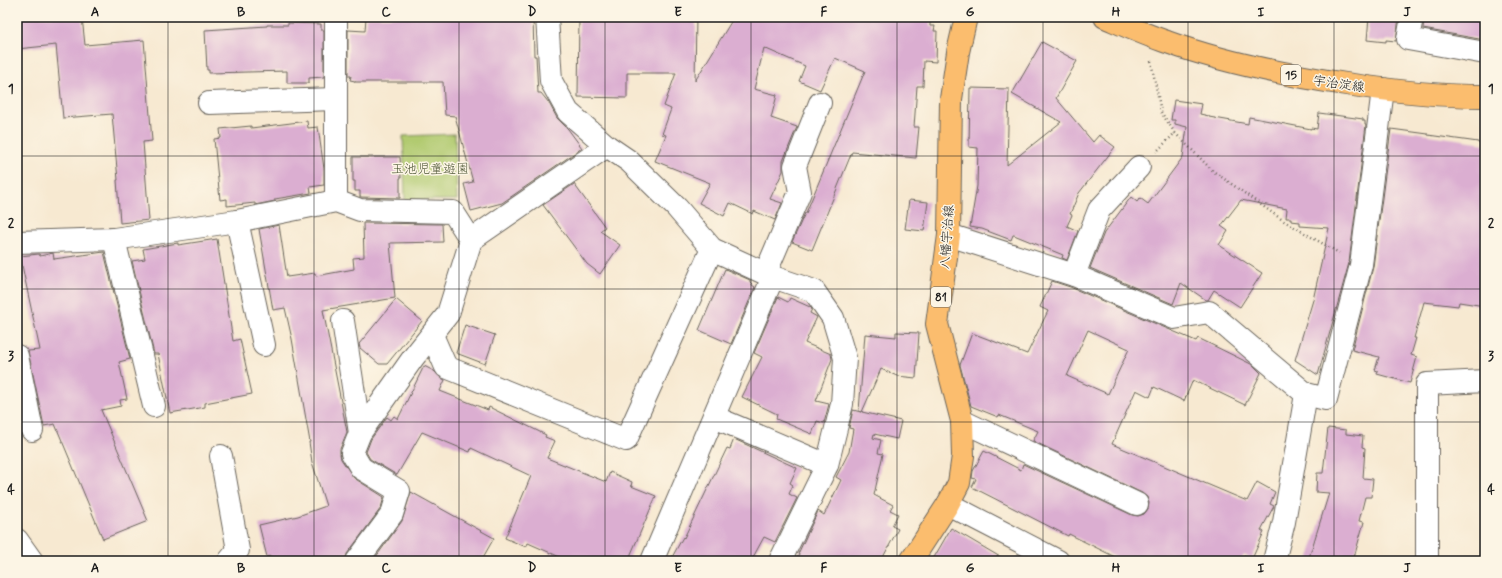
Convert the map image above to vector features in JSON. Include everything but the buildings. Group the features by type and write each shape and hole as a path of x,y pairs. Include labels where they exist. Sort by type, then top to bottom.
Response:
{"main road":[{"name":"八幡宇治線","path":"911,561 948,504 959,483 963,456 962,421 937,324 949,235 951,99 958,52 966,17"},
{"name":"宇治淀線","path":"1106,17 1168,43 1226,61 1304,78 1383,89 1459,96 1485,96"}],"street":[{"path":"336,17 336,200"},
{"path":"547,17 551,81 568,112 607,146 629,161 677,208 712,249 814,291 833,318 845,358 842,404 826,465 780,561"},
{"path":"1412,17 1408,39 1485,53"},
{"path":"949,235 1074,275 1174,318 1209,312 1306,394 1326,399 1362,266 1383,89"},
{"path":"209,102 336,99"},
{"path":"652,561 714,417 770,274 800,192 795,166 820,103"},
{"path":"357,561 392,514 399,491 360,468 352,453 360,433 413,358 448,314 471,240 607,146"},
{"path":"1074,275 1099,210 1139,167"},
{"path":"17,242 114,239 237,221 336,200 360,210 453,212 471,240"},
{"path":"237,221 264,345"},
{"path":"114,239 154,406"},
{"path":"432,335 446,367 626,440 712,249"},
{"path":"343,321 360,433"},
{"path":"17,356 32,430"},
{"path":"1427,561 1427,384 1485,381"},
{"path":"1274,561 1284,522 1306,394"},
{"path":"714,417 826,465"},
{"path":"962,421 1136,504"},
{"path":"221,456 238,550 229,561"},
{"path":"948,504 1058,561"},
{"path":"17,540 32,561"}],"path":[{"path":"1146,34 1161,112 1176,133 1213,171 1284,221 1362,266"},
{"path":"1139,167 1176,133"}],"green space":[{"name":"玉池児童遊園","path":"455,134 457,200 405,200 403,136"}]}
